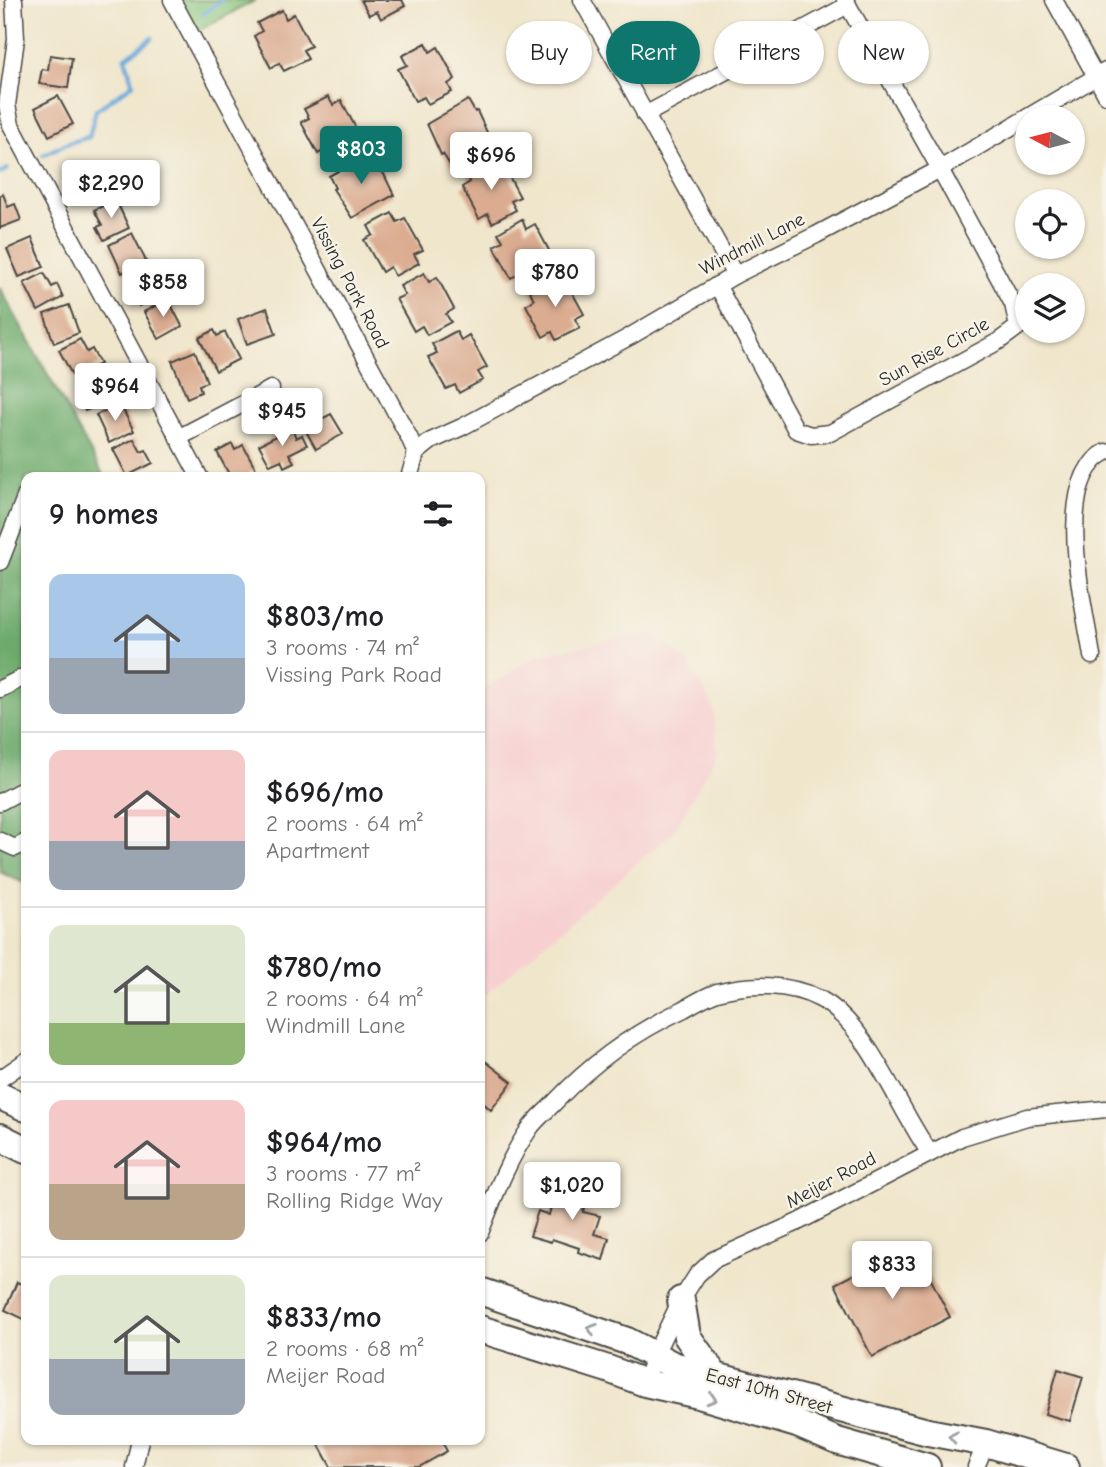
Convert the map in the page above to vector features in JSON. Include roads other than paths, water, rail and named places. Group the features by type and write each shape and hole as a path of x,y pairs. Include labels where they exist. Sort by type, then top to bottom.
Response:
{"main road":[{"path":"0,1096 21,1106"},
{"path":"0,1137 21,1148"},
{"name":"East 10th Street","path":"485,1293 626,1341 673,1365 928,1432 981,1455 1066,1467"},
{"path":"681,1300 687,1336 715,1376"},
{"name":"East 10th Street","path":"485,1331 645,1383 673,1388 797,1424 837,1441 927,1467"}],"street":[{"path":"14,0 7,46 7,106 11,125 197,472"},
{"name":"Vissing Park Road","path":"172,0 416,453"},
{"path":"582,0 735,275"},
{"path":"1054,0 1102,73 1106,95"},
{"path":"645,115 846,2"},
{"name":"Sun Rise Circle","path":"717,285 796,430 811,436 830,433 999,341 1018,327 1013,304 846,2"},
{"name":"Windmill Lane","path":"416,453 431,441 463,427 629,337 735,275 940,169 1102,73"},
{"path":"178,438 271,388"},
{"path":"1092,656 1076,546 1076,498 1087,470 1099,455 1106,452"},
{"path":"411,472 416,453"},
{"path":"0,562 21,508"},
{"path":"0,689 21,678"},
{"path":"0,802 21,791"},
{"path":"0,841 15,848 21,845"},
{"path":"485,1221 504,1174 530,1128 608,1053 666,1017 716,993 754,986 790,988 821,1000 847,1021 863,1039 930,1153"},
{"path":"0,1079 21,1064"},
{"name":"Meijer Road","path":"645,1383 654,1356 681,1300 697,1275 713,1260 796,1223 962,1136 1027,1117 1106,1109"},
{"path":"134,1467 139,1445"}],"waterway":[{"path":"203,14 222,0"},
{"path":"43,155 65,144 89,137 96,110 133,84 125,58 152,38"},
{"path":"0,173 8,169"}]}
